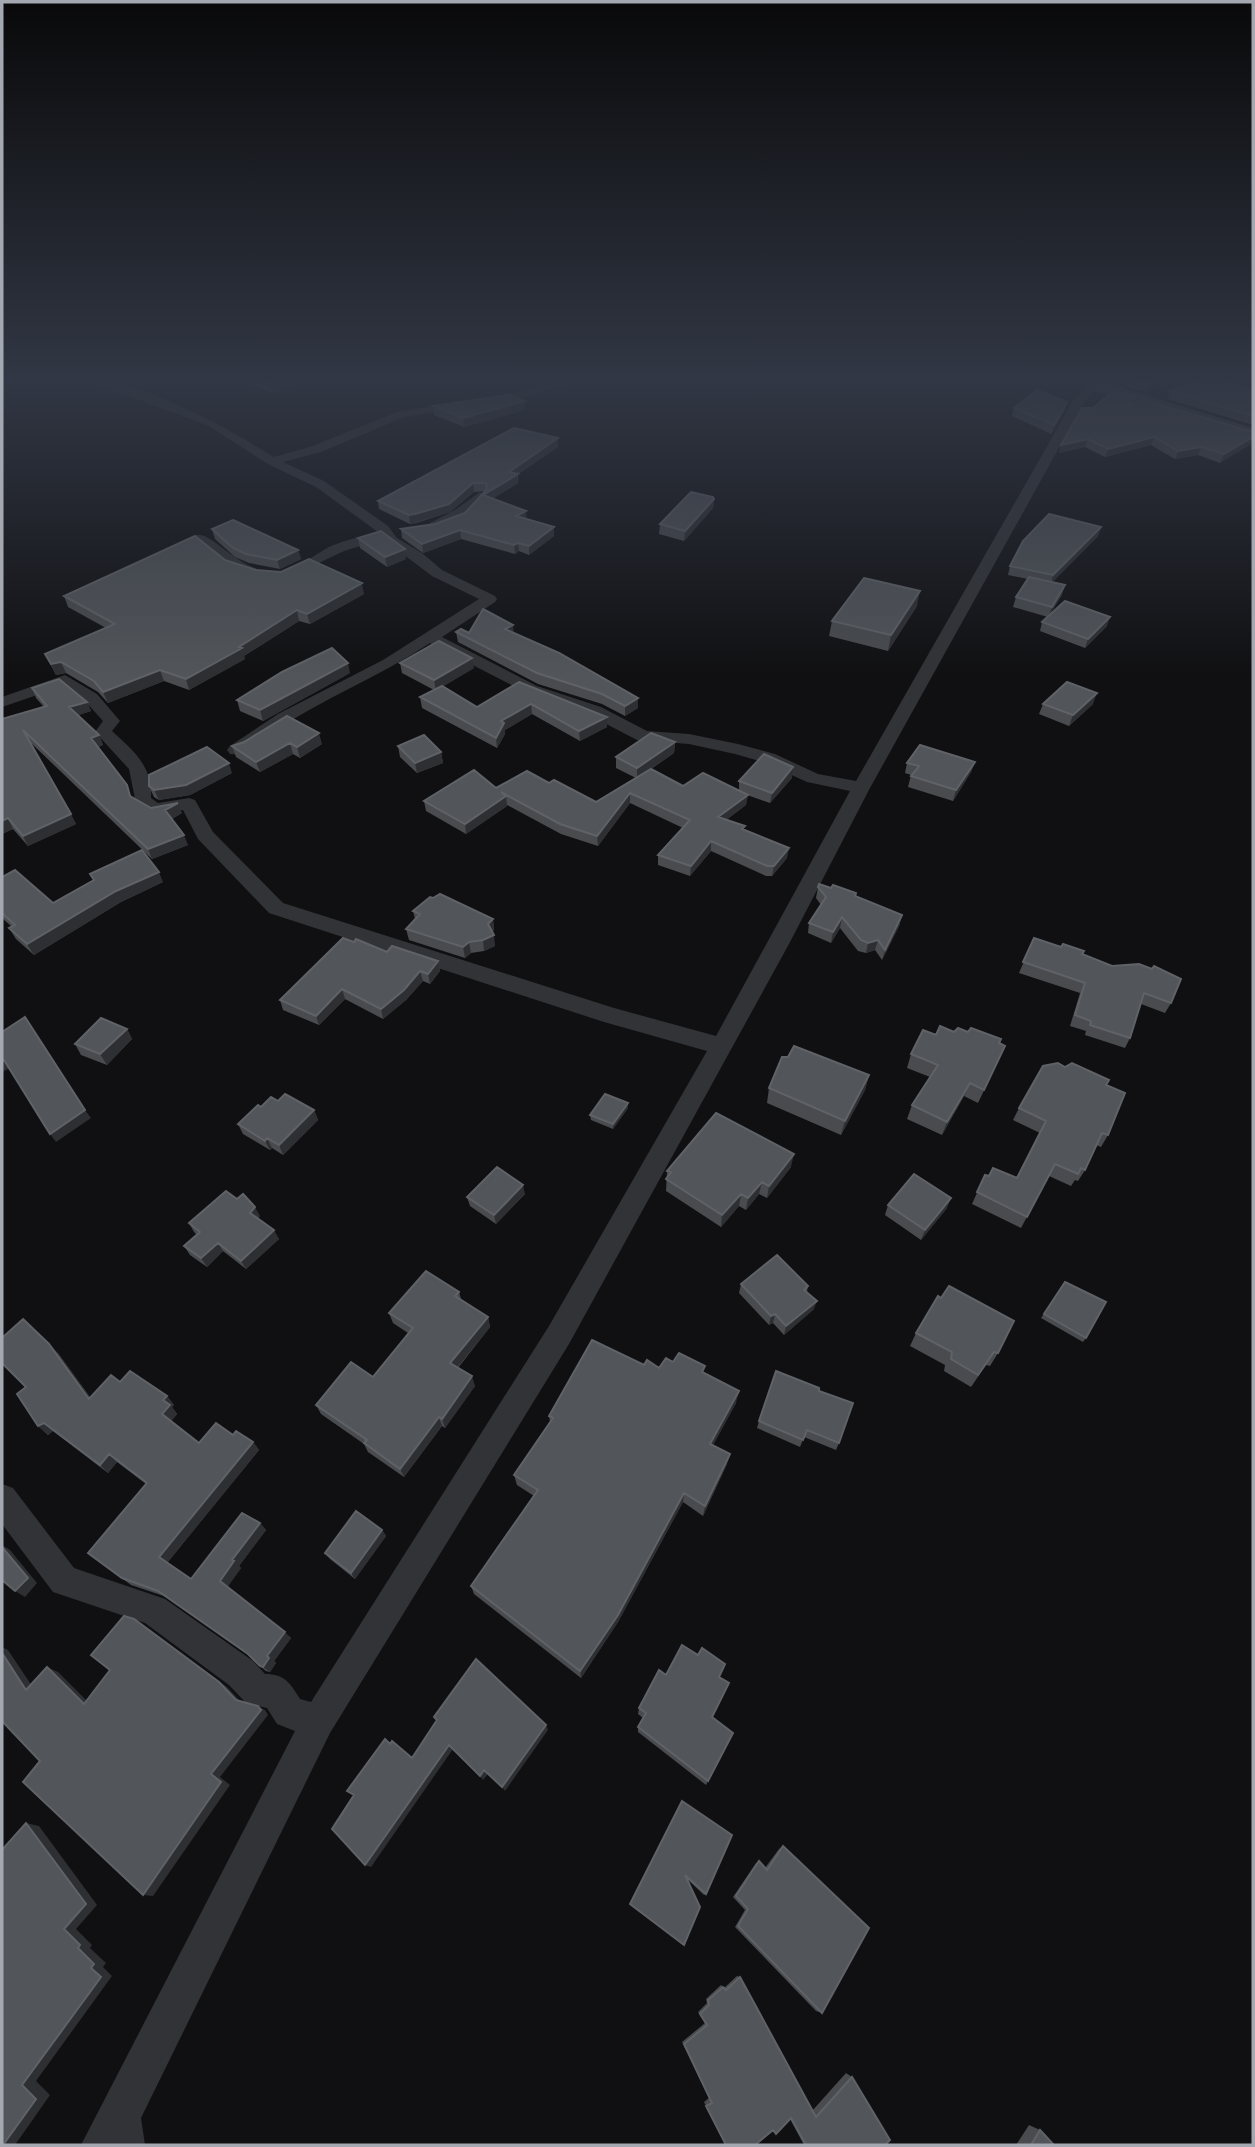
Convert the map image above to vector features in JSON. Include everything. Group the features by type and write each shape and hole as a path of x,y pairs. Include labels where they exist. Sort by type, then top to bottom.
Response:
{"street":[{"path":"236,750 258,733 332,691 375,671 490,599 437,573 320,484 308,478"},
{"path":"116,2136 318,1721 559,1335 779,944 860,788 1035,478"},
{"path":"201,538 216,547 230,562 273,577 283,576 339,548 386,533 417,530 467,511 471,502 480,496"},
{"path":"436,632 434,639 487,668 531,689 595,711 643,736 689,739 738,749 769,758 813,778 860,788"},
{"path":"2,702 65,680 78,687 103,708 113,721 103,732 141,770 144,784 142,800 155,809 189,804 205,835 276,908 612,1016 720,1046"},
{"path":"2,1499 64,1581 154,1610 241,1673 258,1691 276,1691 289,1712 318,1721"}],"building":[{"path":"420,478 511,478 483,495 526,511 516,516 554,527 529,546 518,543 514,545 460,530 422,544 401,529 435,524 465,513 487,489 486,483 473,483 449,504 409,515 378,501"},
{"path":"691,492 714,499 685,531 660,524"},
{"path":"1049,514 1101,527 1053,575 1010,566 1023,541"},
{"path":"233,520 298,550 277,560 246,554 233,548 212,529"},
{"path":"381,531 405,549 385,557 358,538"},
{"path":"195,536 225,560 256,570 281,572 309,559 362,583 307,614 297,610 239,647 242,648 186,679 160,670 103,692 94,681 61,662 51,664 45,654 115,624 64,596"},
{"path":"1029,577 1065,585 1052,607 1016,597"},
{"path":"864,578 920,591 891,635 832,621"},
{"path":"1065,601 1110,617 1088,639 1042,622"},
{"path":"483,609 513,625 505,629 559,653 638,698 625,706 602,694 537,673 456,632 461,629 469,633"},
{"path":"439,641 472,658 434,680 400,663"},
{"path":"332,648 348,663 260,710 237,700 282,672"},
{"path":"59,679 87,702 69,707 99,735 91,738 127,785 130,796 151,808 178,803 165,810 184,835 148,849 23,730 71,814 23,836 8,818 2,821 2,719 47,706 32,688"},
{"path":"519,682 607,717 579,731 531,704 501,721 504,723 496,738 420,697 442,686 477,707"},
{"path":"1067,682 1097,693 1073,715 1043,704"},
{"path":"287,716 319,733 297,747 290,743 256,762 232,746 244,742"},
{"path":"651,733 675,742 637,768 616,757"},
{"path":"424,735 441,752 415,763 398,746"},
{"path":"920,745 975,762 956,790 911,776 919,766 907,763"},
{"path":"207,747 229,763 186,785 154,790 149,786 149,775"},
{"path":"764,754 793,767 772,793 739,781"},
{"path":"651,769 683,786 703,773 748,795 718,817 745,826 742,829 789,848 774,866 767,866 711,841 691,866 658,855 690,820 630,793 597,836 560,824 501,792 506,796 465,824 424,801 474,770 496,788 527,771 549,783 554,780 596,802"},
{"path":"142,850 159,872 116,891 27,944 9,928 15,925 2,913 2,877 15,870 53,903 94,880 90,874"},
{"path":"819,884 831,888 833,885 856,893 855,896 902,915 885,950 878,940 868,943 861,940 842,917 833,932 809,923 826,897 818,887"},
{"path":"440,894 493,919 488,924 494,935 469,942 463,947 406,929 420,914 413,911 430,897"},
{"path":"343,938 354,942 356,939 387,952 392,946 438,961 428,974 420,971 404,990 381,1009 342,989 316,1016 280,1000"},
{"path":"1034,938 1084,951 1082,954 1112,966 1139,964 1152,969 1154,966 1181,979 1171,1003 1144,993 1130,1038 1090,1025 1091,1021 1075,1015 1085,983 1023,962"},
{"path":"25,1017 85,1110 50,1134 4,1060 2,1061 2,1032"},
{"path":"101,1018 127,1029 100,1054 75,1044"},
{"path":"940,1026 954,1032 958,1028 968,1032 971,1028 1001,1039 999,1043 1005,1046 984,1090 970,1083 947,1122 912,1105 938,1065 911,1054 923,1030 936,1035"},
{"path":"794,1046 869,1075 845,1121 769,1088 782,1057 788,1057"},
{"path":"1058,1063 1065,1067 1072,1063 1109,1080 1106,1085 1125,1093 1108,1135 1102,1133 1085,1170 1081,1168 1078,1174 1055,1164 1027,1217 977,1192 985,1175 989,1176 993,1168 1017,1178 1046,1121 1019,1108 1043,1066"},
{"path":"285,1094 314,1110 279,1145 267,1138 265,1141 238,1124 258,1105 261,1107 271,1097 278,1101"},
{"path":"605,1094 628,1103 613,1124 590,1115"},
{"path":"716,1113 794,1154 769,1186 762,1182 748,1198 741,1194 722,1215 666,1179 671,1172 667,1171"},
{"path":"497,1167 523,1185 494,1215 467,1197"},
{"path":"914,1174 951,1198 925,1230 888,1205"},
{"path":"226,1191 237,1199 243,1194 255,1207 250,1213 274,1230 241,1261 218,1243 201,1258 184,1246 200,1232 189,1223"},
{"path":"777,1255 808,1286 804,1290 817,1301 786,1326 775,1314 771,1316 741,1284"},
{"path":"426,1271 459,1292 455,1296 488,1317 450,1363 472,1376 442,1419 439,1417 400,1469 364,1443 367,1440 316,1405 351,1362 373,1377 413,1328 389,1313"},
{"path":"1065,1282 1106,1302 1086,1338 1044,1314"},
{"path":"949,1286 1014,1321 998,1353 994,1352 978,1375 951,1359 952,1352 916,1333 938,1296 941,1298"},
{"path":"23,1319 49,1344 89,1399 111,1375 120,1382 130,1371 167,1396 163,1400 170,1405 162,1414 199,1443 216,1423 233,1435 236,1431 253,1442 159,1557 191,1579 242,1513 260,1523 220,1581 285,1632 267,1656 269,1658 263,1667 158,1591 122,1578 88,1553 147,1483 109,1454 100,1465 44,1423 38,1426 17,1394 26,1387 2,1363 2,1338"},
{"path":"592,1340 644,1365 647,1360 659,1368 666,1358 673,1362 679,1353 705,1366 702,1372 739,1391 710,1444 730,1454 705,1506 684,1493 618,1615 580,1671 471,1586 538,1490 514,1475 553,1418 549,1416"},
{"path":"776,1371 853,1403 839,1443 807,1430 803,1440 759,1421"},
{"path":"356,1511 382,1530 351,1573 325,1553"},
{"path":"2,1547 28,1578 15,1591 2,1580"},
{"path":"124,1616 134,1619 219,1682 236,1700 258,1706 261,1710 211,1774 221,1782 143,1895 23,1782 40,1761 2,1721 2,1653 26,1690 47,1667 84,1704 110,1670 91,1655"},
{"path":"682,1645 698,1655 702,1648 725,1664 719,1677 729,1683 712,1717 733,1733 708,1781 638,1727 646,1713 639,1708 659,1670 666,1675"},
{"path":"476,1659 546,1725 502,1787 484,1770 480,1776 449,1745 365,1865 332,1829 354,1795 347,1791 385,1739 390,1744 392,1741 412,1758 437,1720 434,1717"},
{"path":"682,1801 732,1835 706,1894 685,1875 700,1907 684,1945 630,1904"},
{"path":"26,1823 86,1904 64,1929 80,1945 78,1948 94,1964 91,1968 101,1977 22,2085 36,2099 2,2145 2,1850"},
{"path":"783,1846 869,1928 822,2013 738,1926 748,1909 736,1896 759,1861 767,1870"},
{"path":"740,1977 816,2117 852,2077 890,2140 885,2145 806,2145 791,2118 776,2134 773,2130 755,2145 726,2145 706,2106 712,2103 684,2044 707,2025 700,2014 709,2005 708,2000 723,1987 726,1990"},
{"path":"1040,2130 1054,2145 1031,2145"}]}
